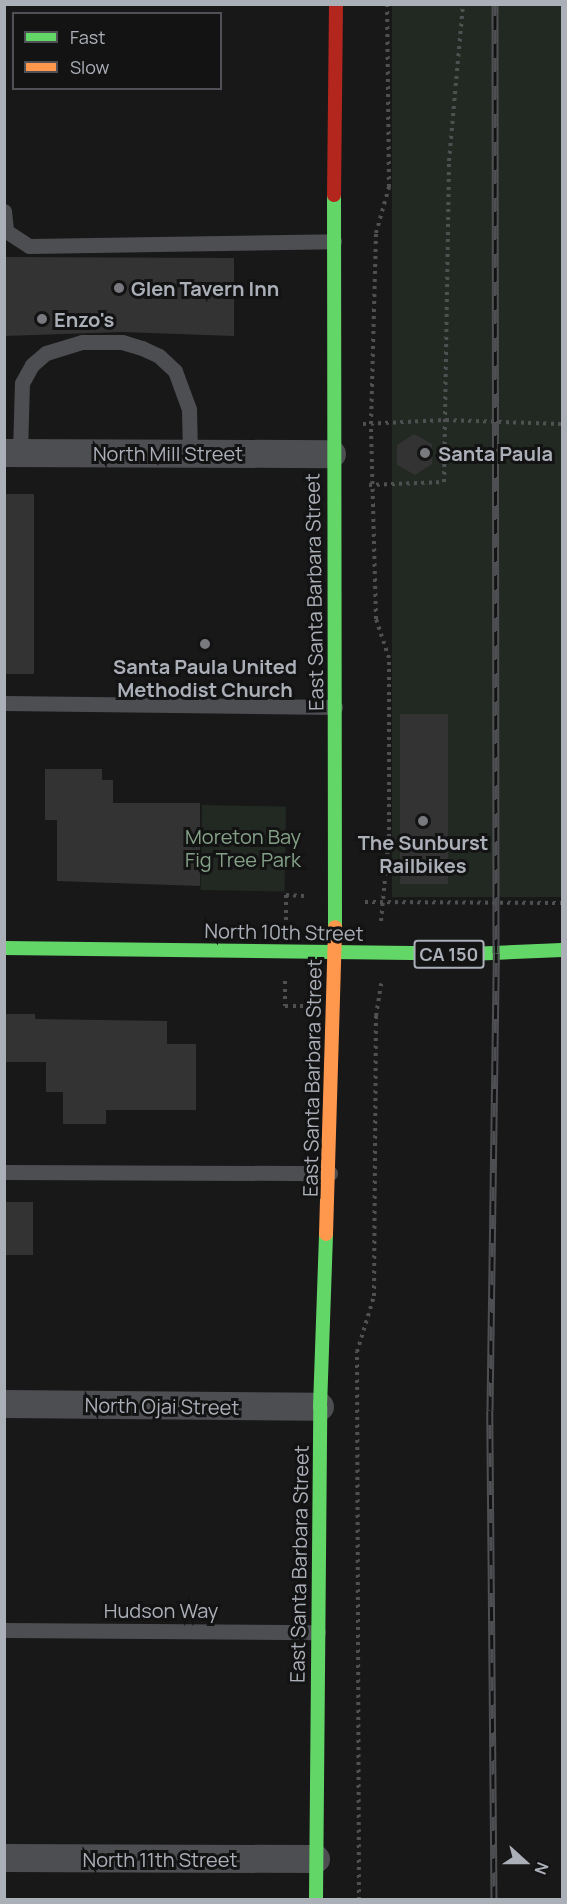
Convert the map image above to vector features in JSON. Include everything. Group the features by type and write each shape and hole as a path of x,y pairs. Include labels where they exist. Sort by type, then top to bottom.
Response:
{"street":[{"name":"East Santa Barbara Street","path":"316,1899 320,1407 330,1173 335,953 332,454 336,4"},
{"name":"North Mill Street","path":"12,453 332,454"},
{"name":"North 10th Street","path":"4,948 335,953 562,950"},
{"name":"North Ojai Street","path":"4,1404 320,1407"},
{"name":"North 11th Street","path":"4,1858 316,1860"}],"lane":[{"path":"4,211 6,231 29,246 333,241"},
{"path":"12,453 22,383 32,365 66,345 123,342 159,357 175,371 189,409 190,453"},
{"path":"4,703 335,707"},
{"path":"4,1172 330,1173"},
{"name":"Hudson Way","path":"4,1630 318,1632"}],"path":[{"path":"381,917 389,837 390,658 376,619 371,424 376,233 389,187 387,4"},
{"path":"371,485 444,482 449,161 463,4"},
{"path":"371,424 446,420 562,423"},
{"path":"382,903 562,903"},
{"path":"359,1899 357,1352 374,1296 376,1016 380,990"}],"green space":[{"path":"392,5 562,5 562,897 392,897"},
{"name":"Moreton Bay Fig Tree Park","path":"202,805 286,806 285,891 201,890"}],"building":[{"name":"Glen Tavern Inn","path":"4,257 234,258 234,336 122,332 4,336"},
{"path":"414,434 432,444 432,464 415,475 397,465 397,445"},
{"path":"4,494 34,494 34,674 4,674"},
{"path":"400,714 448,714 448,884 400,884"},
{"path":"45,769 102,769 102,780 113,780 113,803 200,803 200,886 57,881 57,820 45,820"},
{"path":"4,1014 35,1014 35,1019 167,1021 167,1044 196,1044 196,1110 106,1110 106,1124 63,1124 63,1092 46,1092 46,1062 4,1062"},
{"path":"4,1202 33,1202 33,1255 4,1255"}],"railway":[{"path":"494,1900 490,1410 496,953 495,4"}],"traffic: fast":[{"path":"334,195 335,927"},
{"path":"4,948 470,954 562,950"},
{"path":"316,1900 320,1407 326,1234"}],"traffic: slow":[{"path":"326,1234 335,927"}],"traffic: jam":[{"path":"334,195 336,4"}],"place":[{"name":"Glen Tavern Inn","path":"119,288"},
{"name":"Enzo's","path":"42,319"},
{"name":"Santa Paula","path":"425,453"},
{"name":"Santa Paula United Methodist Church","path":"205,644"},
{"name":"The Sunburst Railbikes","path":"423,821"}]}
